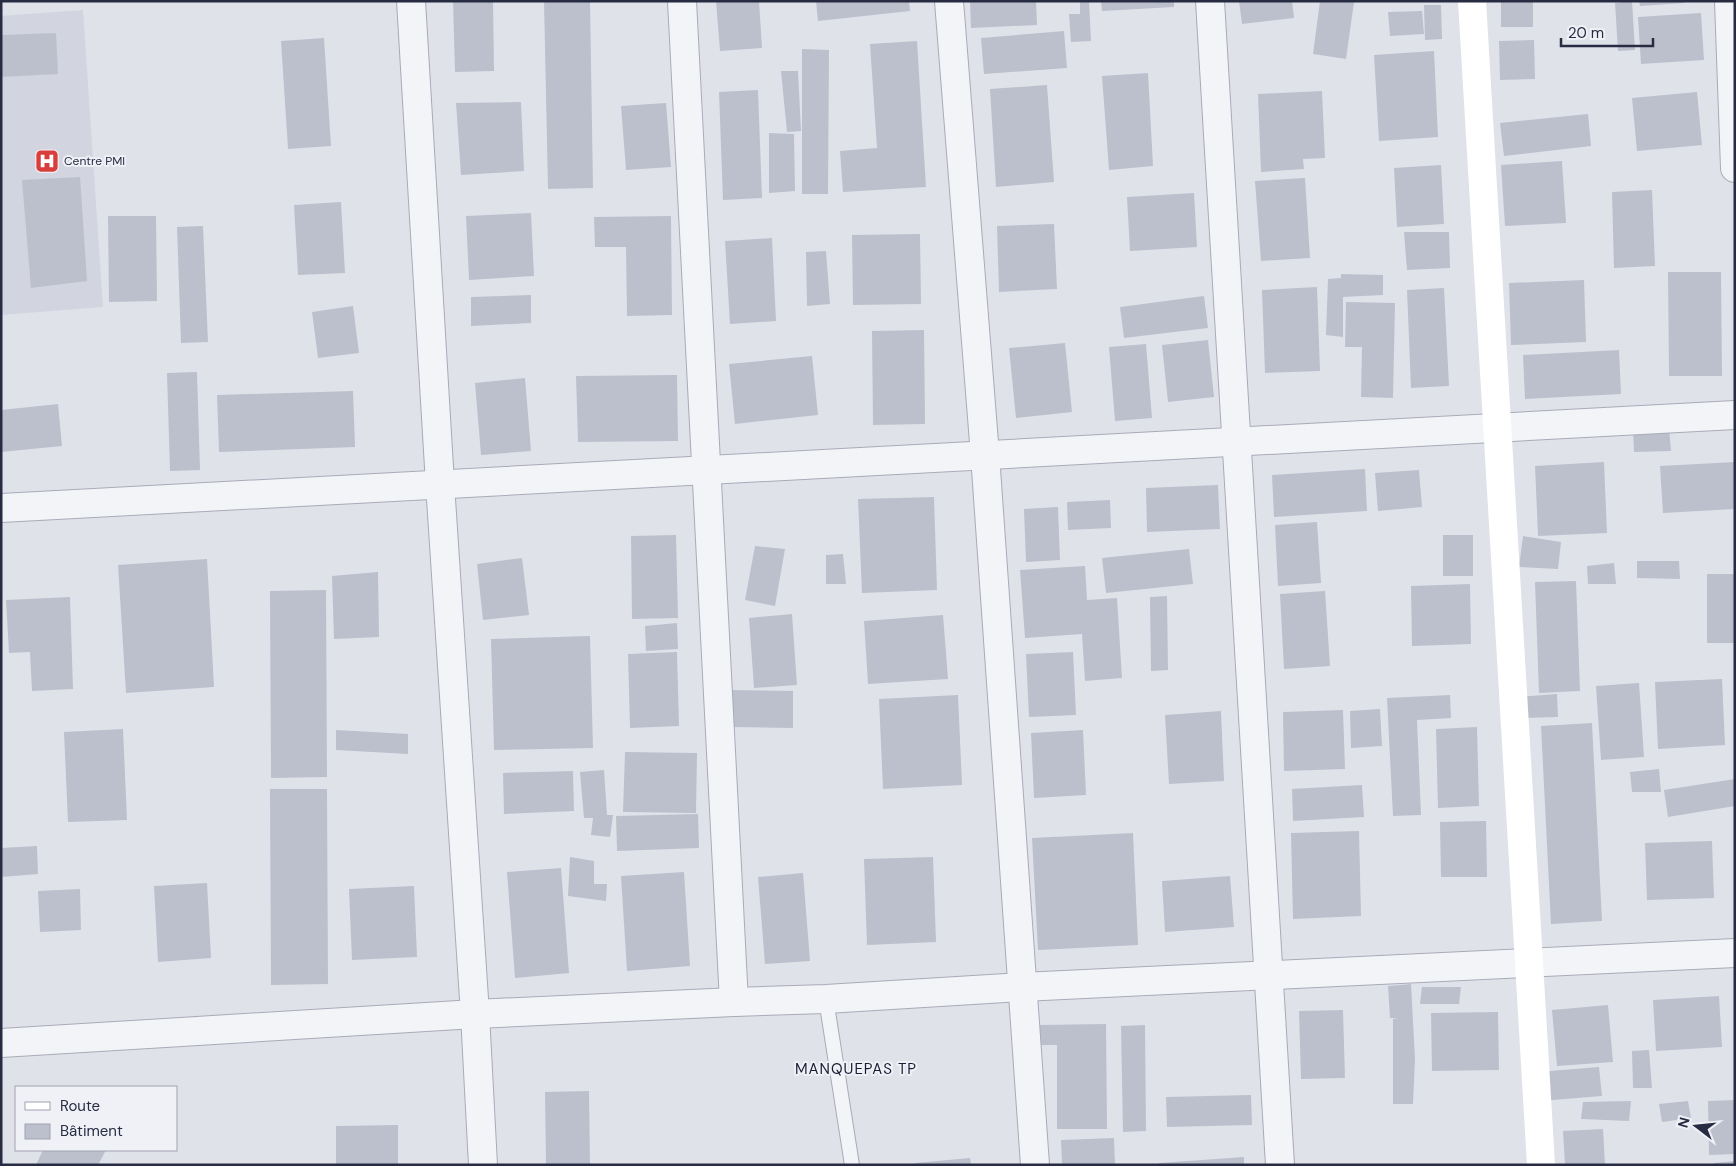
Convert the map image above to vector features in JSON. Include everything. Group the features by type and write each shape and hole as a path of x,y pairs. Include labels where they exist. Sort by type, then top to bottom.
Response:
{"street":[{"path":"411,1 483,1165"},
{"path":"682,1 734,1002"},
{"path":"949,1 985,455 1035,1165"},
{"path":"1210,1 1280,1165"},
{"path":"1472,1 1541,1165"},
{"path":"1729,1 1735,168"},
{"path":"1,508 1735,415"},
{"path":"1,1043 475,1014 826,999 1022,987 1735,953"}],"lane":[{"path":"826,999 852,1165"}],"shaded area":[{"name":"Centre PMI","path":"83,10 103,307 1,315 1,16"}],"building":[{"path":"453,1 493,1 494,71 455,72"},
{"path":"544,1 590,1 593,188 548,189"},
{"path":"716,1 759,1 762,48 720,51"},
{"path":"816,1 909,1 910,11 818,21"},
{"path":"970,1 1036,1 1037,25 971,28"},
{"path":"1080,1 1089,1 1091,41 1071,42 1069,14 1080,14"},
{"path":"1101,1 1174,1 1174,7 1102,11"},
{"path":"1239,1 1292,1 1294,18 1242,24"},
{"path":"1320,1 1354,2 1346,59 1313,54"},
{"path":"1501,1 1533,1 1533,27 1501,27"},
{"path":"1632,1 1635,50 1618,51 1615,3"},
{"path":"1639,1 1684,1 1684,3 1640,6"},
{"path":"1424,5 1441,5 1442,39 1425,40"},
{"path":"1422,11 1424,34 1390,36 1388,12"},
{"path":"1701,13 1704,60 1641,64 1638,17"},
{"path":"1064,31 1067,68 984,74 981,38"},
{"path":"56,33 58,74 1,77 1,35"},
{"path":"324,38 331,146 288,149 281,41"},
{"path":"1534,40 1535,79 1500,80 1499,41"},
{"path":"917,41 926,187 843,192 840,151 877,148 870,44"},
{"path":"802,49 829,50 828,194 802,194"},
{"path":"1434,51 1438,137 1379,141 1374,55"},
{"path":"781,71 798,71 801,131 787,132"},
{"path":"1148,73 1153,166 1109,170 1102,76"},
{"path":"1047,85 1054,182 996,187 990,89"},
{"path":"758,90 762,198 723,200 719,92"},
{"path":"1322,91 1325,158 1303,159 1304,169 1261,172 1258,94"},
{"path":"1697,92 1702,145 1637,151 1632,98"},
{"path":"521,102 524,171 461,175 456,103"},
{"path":"666,103 671,167 626,170 621,106"},
{"path":"1588,114 1591,146 1504,156 1500,123"},
{"path":"769,133 794,134 795,191 769,193"},
{"path":"1562,161 1566,223 1505,226 1501,165"},
{"path":"1441,165 1444,224 1397,227 1394,168"},
{"path":"80,177 87,281 31,288 22,180"},
{"path":"1305,178 1310,258 1261,261 1255,181"},
{"path":"1652,190 1655,266 1614,268 1612,192"},
{"path":"1194,193 1197,247 1130,251 1127,197"},
{"path":"341,202 345,273 298,275 294,205"},
{"path":"531,213 534,276 469,280 466,216"},
{"path":"108,216 156,216 157,301 109,302"},
{"path":"671,216 672,315 627,316 626,247 595,247 594,217"},
{"path":"1054,224 1057,289 999,292 997,226"},
{"path":"203,226 208,342 181,343 177,227"},
{"path":"1404,232 1449,232 1450,268 1407,270"},
{"path":"920,234 921,304 853,305 852,235"},
{"path":"772,238 776,321 730,324 725,241"},
{"path":"826,251 830,304 807,306 806,252"},
{"path":"1668,272 1721,272 1722,376 1669,376"},
{"path":"1341,274 1383,275 1383,295 1343,297 1343,337 1326,335 1328,279 1341,278"},
{"path":"1584,280 1586,342 1511,345 1509,283"},
{"path":"1317,287 1320,371 1265,373 1262,290"},
{"path":"1444,288 1449,386 1411,388 1407,290"},
{"path":"531,295 531,323 471,326 471,297"},
{"path":"1204,296 1208,328 1124,338 1120,307"},
{"path":"1346,302 1395,303 1393,398 1361,397 1362,347 1345,347"},
{"path":"353,306 359,353 318,358 312,312"},
{"path":"924,330 925,424 873,425 872,331"},
{"path":"1208,340 1214,397 1168,402 1162,345"},
{"path":"1065,343 1072,412 1016,418 1009,348"},
{"path":"1146,344 1152,418 1115,421 1109,347"},
{"path":"1619,350 1621,394 1525,399 1523,355"},
{"path":"812,356 818,415 735,424 729,364"},
{"path":"197,372 200,470 170,471 167,373"},
{"path":"677,375 678,441 578,442 576,376"},
{"path":"525,378 531,451 481,455 475,383"},
{"path":"353,391 355,447 219,452 217,395"},
{"path":"58,404 62,446 1,452 1,410"},
{"path":"1669,428 1671,451 1634,452 1633,429"},
{"path":"1604,462 1607,533 1538,536 1535,466"},
{"path":"1735,462 1735,509 1663,513 1660,466"},
{"path":"1365,469 1367,511 1274,517 1272,475"},
{"path":"1419,470 1422,507 1378,511 1375,473"},
{"path":"1218,485 1220,529 1147,532 1146,488"},
{"path":"934,497 937,590 862,593 858,499"},
{"path":"1110,500 1111,528 1068,530 1067,502"},
{"path":"1058,507 1060,560 1026,562 1024,509"},
{"path":"1317,522 1321,583 1278,586 1275,525"},
{"path":"676,535 678,618 632,619 631,536"},
{"path":"1443,535 1473,535 1473,576 1443,576"},
{"path":"1523,536 1561,542 1558,569 1519,567"},
{"path":"755,546 785,549 775,606 745,600"},
{"path":"1189,549 1193,584 1106,593 1102,558"},
{"path":"843,554 846,584 826,584 826,555"},
{"path":"522,558 529,615 483,620 477,564"},
{"path":"207,559 214,687 126,693 118,565"},
{"path":"1637,561 1679,561 1680,579 1637,578"},
{"path":"1614,563 1616,584 1588,584 1587,566"},
{"path":"1085,566 1087,600 1117,598 1122,678 1085,681 1082,634 1025,638 1020,570"},
{"path":"378,572 379,637 334,639 332,576"},
{"path":"1707,574 1735,574 1735,643 1707,643"},
{"path":"1576,581 1580,691 1539,693 1535,582"},
{"path":"1470,584 1471,644 1412,646 1411,586"},
{"path":"326,590 327,777 271,778 270,591"},
{"path":"1325,591 1330,666 1284,669 1280,594"},
{"path":"1167,596 1168,670 1151,671 1150,597"},
{"path":"70,597 73,689 32,691 30,652 9,653 6,600"},
{"path":"792,614 797,685 754,688 749,618"},
{"path":"943,615 948,679 868,684 864,621"},
{"path":"677,623 678,649 646,651 645,626"},
{"path":"590,636 593,748 494,750 491,639"},
{"path":"677,652 679,726 630,728 628,654"},
{"path":"1073,652 1076,715 1029,717 1026,654"},
{"path":"1722,679 1725,745 1658,749 1655,682"},
{"path":"1639,683 1644,757 1601,760 1596,686"},
{"path":"731,690 793,691 793,728 732,727"},
{"path":"1557,694 1558,717 1521,718 1519,697"},
{"path":"958,695 962,785 883,789 879,699"},
{"path":"1450,695 1451,718 1417,720 1421,815 1393,816 1387,698"},
{"path":"1380,709 1382,746 1351,748 1350,711"},
{"path":"1343,710 1345,769 1284,771 1283,712"},
{"path":"1221,711 1224,781 1169,784 1165,715"},
{"path":"1592,723 1602,921 1551,924 1541,726"},
{"path":"1477,727 1479,806 1438,808 1436,729"},
{"path":"123,729 127,820 68,822 64,732"},
{"path":"336,730 408,734 408,754 336,750"},
{"path":"1083,730 1086,795 1034,798 1031,733"},
{"path":"625,752 697,753 696,813 623,812"},
{"path":"1659,769 1661,792 1632,792 1630,772"},
{"path":"604,770 607,815 613,815 610,837 591,835 593,818 584,818 580,772"},
{"path":"573,771 574,811 504,814 503,773"},
{"path":"1735,779 1735,806 1668,817 1664,790"},
{"path":"1362,785 1364,817 1293,821 1292,789"},
{"path":"270,789 327,789 328,984 271,985"},
{"path":"698,814 699,848 617,851 616,816"},
{"path":"1486,821 1487,877 1441,877 1440,822"},
{"path":"1359,831 1361,916 1293,919 1291,833"},
{"path":"1133,833 1138,945 1038,950 1032,838"},
{"path":"1712,841 1714,898 1647,900 1645,843"},
{"path":"37,846 38,874 1,877 1,848"},
{"path":"570,857 594,861 594,884 607,884 606,901 568,896"},
{"path":"933,857 936,942 867,945 864,859"},
{"path":"561,868 569,973 515,978 507,872"},
{"path":"684,872 690,966 627,971 621,876"},
{"path":"803,873 810,961 765,964 758,877"},
{"path":"1230,876 1234,927 1165,932 1162,881"},
{"path":"207,883 211,958 158,962 154,886"},
{"path":"414,886 417,957 352,960 349,889"},
{"path":"80,889 81,930 40,932 38,891"},
{"path":"1411,984 1415,1059 1413,1104 1393,1104 1393,1019 1398,1018 1390,1018 1388,986"},
{"path":"1422,987 1461,987 1459,1004 1420,1004"},
{"path":"1719,996 1722,1047 1656,1051 1653,1000"},
{"path":"1608,1005 1613,1062 1557,1066 1552,1010"},
{"path":"1343,1010 1345,1078 1301,1079 1299,1011"},
{"path":"1498,1012 1499,1070 1432,1071 1431,1013"},
{"path":"1106,1024 1107,1129 1057,1129 1057,1045 1039,1045 1039,1025"},
{"path":"1145,1025 1146,1131 1123,1132 1121,1026"},
{"path":"1649,1050 1652,1088 1633,1088 1632,1051"},
{"path":"1599,1067 1602,1096 1541,1101 1538,1072"},
{"path":"589,1091 590,1165 546,1165 545,1092"},
{"path":"1251,1095 1252,1125 1167,1127 1166,1097"},
{"path":"1735,1100 1735,1154 1709,1155 1708,1101"},
{"path":"1631,1101 1629,1121 1581,1119 1583,1102"},
{"path":"1688,1101 1691,1118 1662,1122 1659,1104"},
{"path":"398,1125 398,1165 336,1165 336,1126"},
{"path":"1603,1129 1605,1165 1565,1165 1563,1131"},
{"path":"1114,1138 1115,1165 1062,1165 1061,1140"},
{"path":"43,1151 105,1151 98,1165 36,1165"},
{"path":"1244,1157 1244,1165 1159,1165 1159,1163"},
{"path":"970,1158 971,1165 915,1165 915,1163"},
{"path":"1735,1161 1735,1165 1714,1165 1714,1163"}],"place":[{"name":"Centre PMI","path":"47,161"}],"district":[{"name":"MANQUEPAS TP","path":"856,1069"}]}
